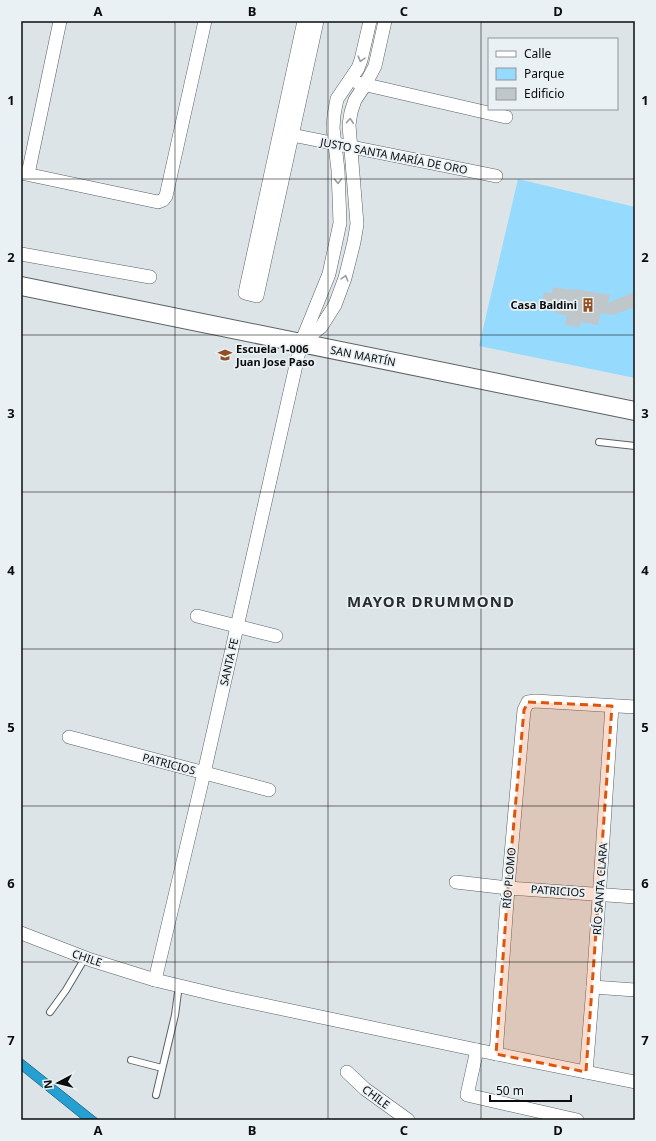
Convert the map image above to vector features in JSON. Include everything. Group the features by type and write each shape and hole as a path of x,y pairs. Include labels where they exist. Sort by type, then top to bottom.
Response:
{"main road":[{"name":"SAN MARTÍN","path":"21,286 635,410"}],"street":[{"path":"60,21 24,174 158,202 163,200 166,196 204,21"},
{"path":"304,21 245,293 257,296 317,21"},
{"name":"SANTA FE","path":"155,980 204,773 301,343 329,274 340,224 334,115 336,99 358,68 370,21"},
{"path":"301,343 321,327 336,305 351,255 356,224 349,125 355,100 366,85 375,66 385,21"},
{"path":"349,81 506,117"},
{"name":"JUSTO SANTA MARÍA DE ORO","path":"292,136 496,176"},
{"path":"340,224 356,224"},
{"path":"21,254 150,277"},
{"path":"318,300 336,305"},
{"path":"197,616 276,636"},
{"name":"RÍO PLOMO","path":"496,1054 508,888 524,710 528,702 535,700 612,706"},
{"path":"612,706 635,707"},
{"name":"RÍO SANTA CLARA","path":"586,1072 600,894 612,706"},
{"name":"PATRICIOS","path":"69,737 269,790"},
{"name":"PATRICIOS","path":"456,882 508,888 635,897"},
{"name":"CHILE","path":"21,933 85,958 155,980 477,1050 635,1082"},
{"path":"593,987 635,990"},
{"path":"477,1050 467,1095 577,1120"},
{"name":"CHILE","path":"347,1072 365,1090 408,1120"}],"lane":[{"path":"599,442 635,446"},
{"path":"50,1012 66,990 85,958"},
{"path":"156,1095 175,1015 179,985"},
{"path":"131,1060 162,1068"}],"highlighted area":[{"path":"528,702 612,706 586,1072 496,1054 508,888 524,710"}],"green space":[{"path":"518,179 635,207 635,378 479,346"}],"shaded area":[{"path":"21,1058 99,1120 83,1120 21,1070"}],"building":[{"name":"Casa Baldini","path":"553,287 610,295 608,303 635,292 635,307 613,315 601,313 598,325 581,322 580,327 565,325 567,316 555,313 555,310 541,308 544,292 552,293"}],"place":[{"name":"Casa Baldini","path":"588,305"},
{"name":"Escuela 1-006 Juan Jose Paso","path":"225,355"}],"district":[{"name":"MAYOR DRUMMOND","path":"431,602"}]}
